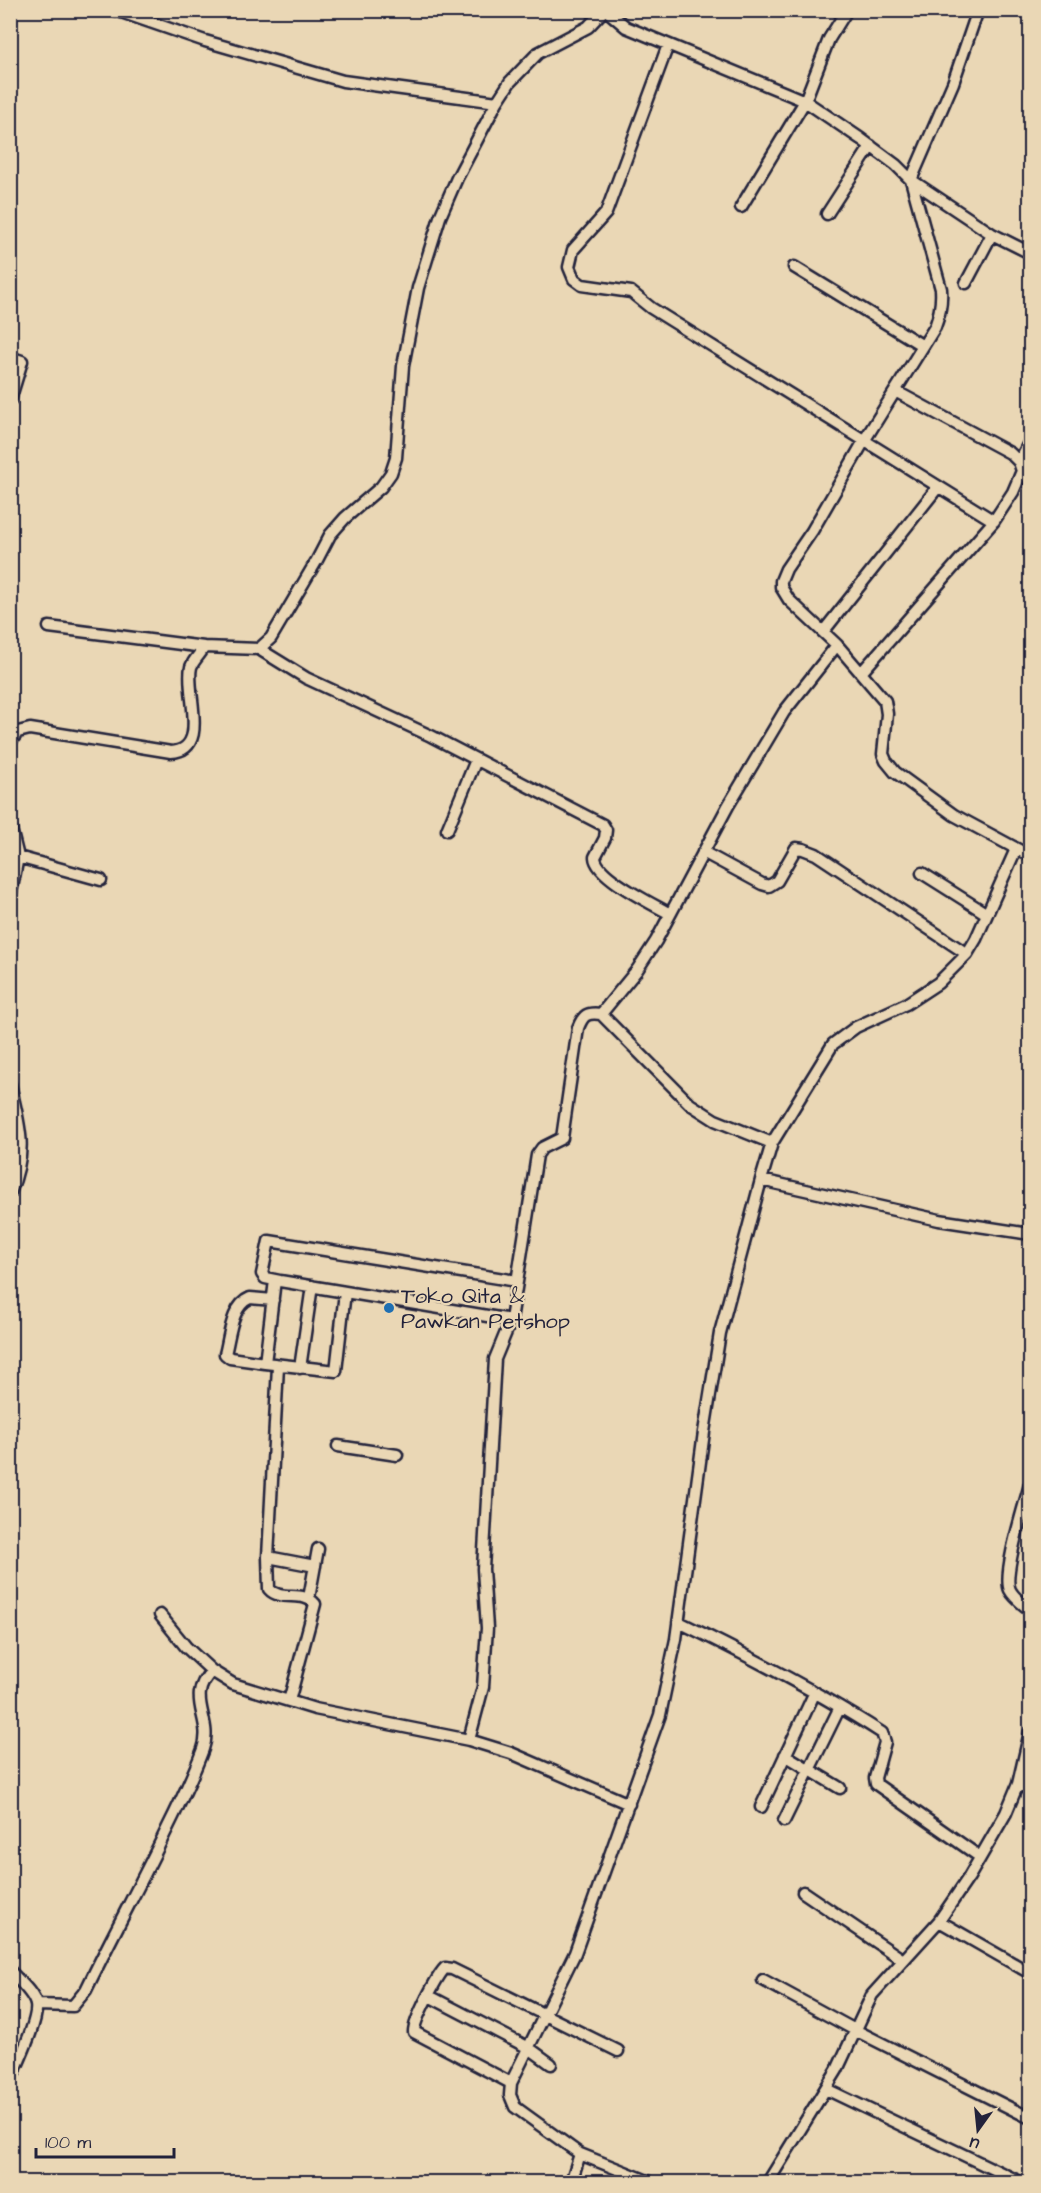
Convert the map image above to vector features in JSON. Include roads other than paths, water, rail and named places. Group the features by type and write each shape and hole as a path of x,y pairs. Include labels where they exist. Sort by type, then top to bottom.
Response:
{"street":[{"path":"116,10 205,41 343,81 496,102"},
{"path":"260,649 271,638 318,560 330,535 345,518 381,487 390,473 396,458 403,366 421,278 440,217 456,178 496,102 510,82 538,53 588,27 605,10 626,27 805,101 871,146 911,180 992,234 1030,253"},
{"path":"741,207 805,101 829,39 847,10"},
{"path":"978,10 953,83 911,180 941,289 942,301 935,327 864,441 812,531 786,569 781,581 785,596 837,645 885,701 887,707 882,748 886,761 895,772 954,814 1030,856"},
{"path":"668,45 606,213 573,250 569,267 574,279 582,285 631,292 651,308 994,522"},
{"path":"826,213 871,146"},
{"path":"966,283 992,234"},
{"path":"794,267 923,346"},
{"path":"10,357 22,361 10,400"},
{"path":"861,673 994,522 1022,471 1019,462 1010,453 895,391"},
{"path":"1019,462 1030,441"},
{"path":"823,632 938,487"},
{"path":"49,627 204,647 260,649 306,678 431,736 603,825 606,830 605,838 595,857 599,868 670,914"},
{"path":"601,1014 637,970 656,941 728,806 784,712 837,645"},
{"path":"10,742 18,732 30,729 171,752 183,751 191,742 193,733 190,679 192,665 204,647"},
{"path":"447,830 476,760"},
{"path":"10,825 18,857 10,898"},
{"path":"703,852 769,886 777,881 796,848 816,854 967,954"},
{"path":"650,2182 580,2154 515,2107 510,2095 511,2083 575,1953 630,1804 660,1714 678,1622 720,1333 760,1180 772,1143 833,1044 856,1027 914,999 938,983 967,954 976,939 1016,849"},
{"path":"18,857 101,880"},
{"path":"922,873 987,914"},
{"path":"469,1740 483,1687 487,1628 483,1569 495,1359 512,1320 537,1155 542,1148 562,1138 578,1028 582,1017 588,1013 601,1014 700,1112 772,1143"},
{"path":"10,1084 22,1144 10,1193"},
{"path":"760,1180 939,1220 1030,1234"},
{"path":"512,1320 275,1280 265,1278 262,1274 267,1243 272,1240 517,1281"},
{"path":"265,1363 275,1280"},
{"path":"300,1368 312,1286"},
{"path":"273,1300 250,1298 241,1305 233,1320 225,1354 230,1358 278,1366 336,1371 345,1292"},
{"path":"278,1366 268,1557 270,1591 276,1594 309,1598 315,1604 289,1701"},
{"path":"338,1446 397,1455"},
{"path":"1030,1484 1008,1582 1013,1594 1030,1610"},
{"path":"309,1598 318,1549"},
{"path":"268,1557 315,1566"},
{"path":"160,1615 186,1647 212,1671 228,1681 315,1709 469,1740 511,1753 630,1804"},
{"path":"678,1622 763,1663 884,1735 885,1742 875,1778 876,1784 980,1857"},
{"path":"10,1971 36,2004 74,2006 86,1990 182,1798 203,1749 206,1733 199,1692 204,1678 212,1671"},
{"path":"761,1807 815,1692"},
{"path":"784,1821 840,1707"},
{"path":"768,2182 837,2070 873,1995 939,1921 1006,1813 1018,1784 1030,1732"},
{"path":"785,1755 840,1788"},
{"path":"1018,1784 1030,1788"},
{"path":"803,1892 903,1960"},
{"path":"939,1921 1030,1973"},
{"path":"511,2083 414,2032 414,2026 442,1970 448,1967 618,2051"},
{"path":"763,1980 855,2030 1030,2118"},
{"path":"429,1996 529,2048 551,2064"},
{"path":"10,2082 27,2041 36,2004"},
{"path":"826,2089 1018,2181"},
{"path":"571,2182 580,2154"}],"place":[{"name":"Toko Qita & Pawkan Petshop","path":"389,1308"}]}
